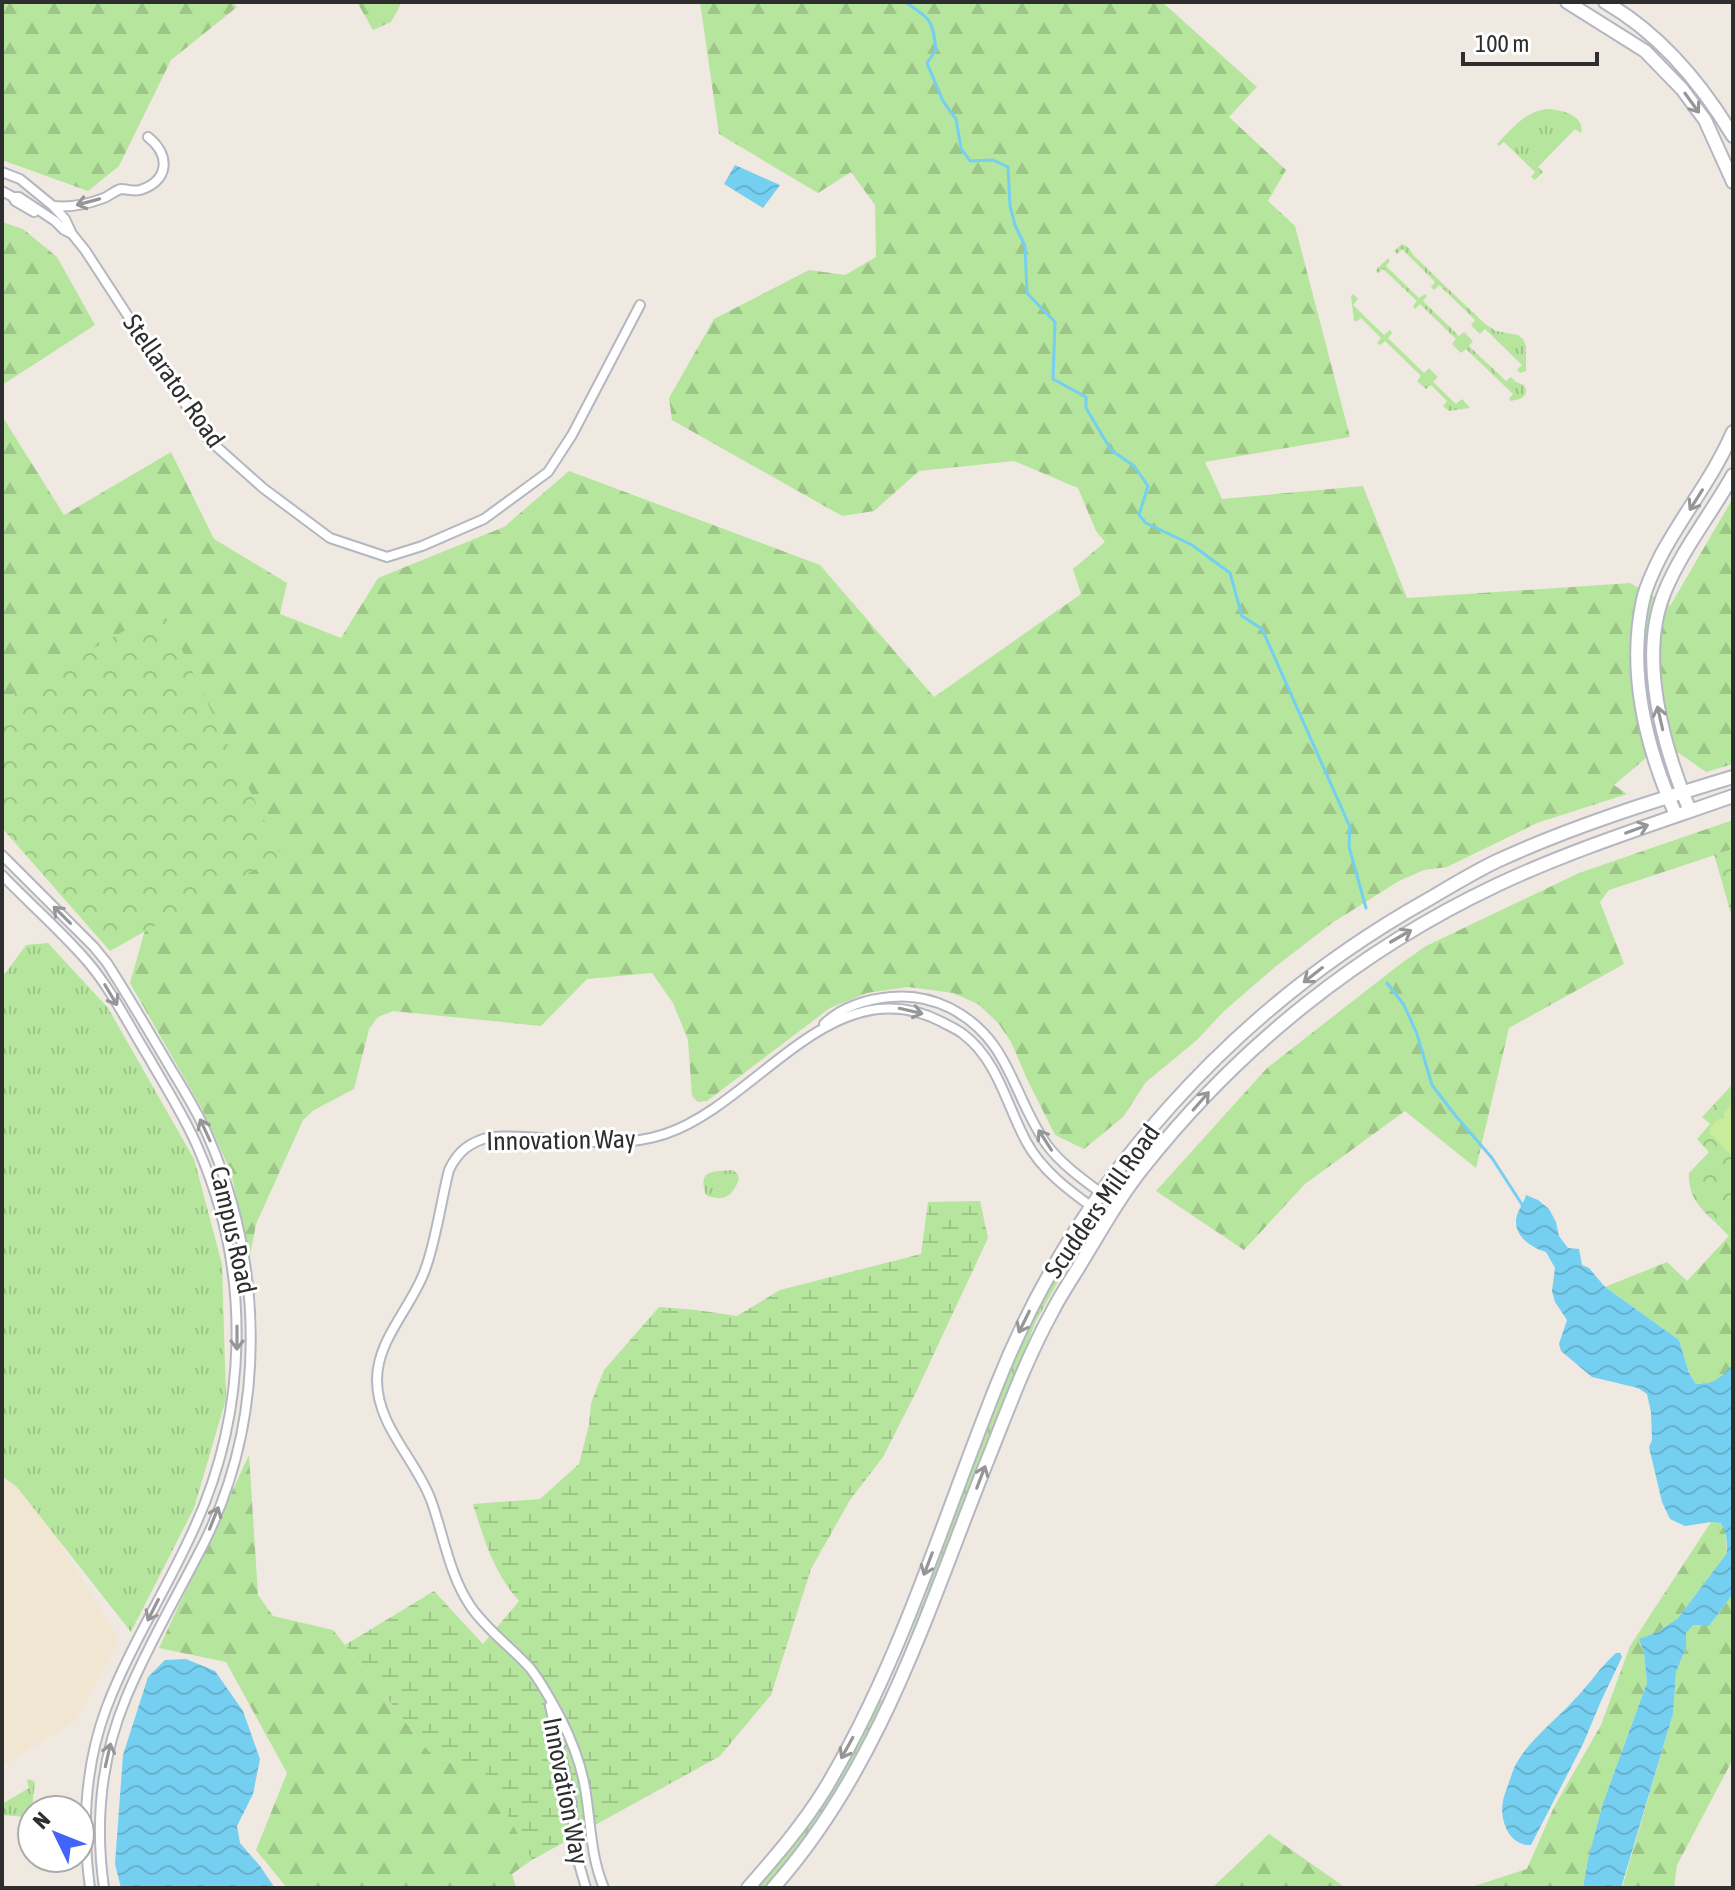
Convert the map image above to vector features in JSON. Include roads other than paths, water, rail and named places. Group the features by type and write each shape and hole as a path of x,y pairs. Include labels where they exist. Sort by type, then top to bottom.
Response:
{"main road":[{"path":"1567,2 1645,51 1682,89 1705,120 1733,182"},
{"path":"1605,2 1621,11 1672,53 1718,111 1733,136"},
{"path":"1676,815 1654,759 1642,714 1636,652 1643,597 1667,544 1723,455 1733,432"},
{"path":"1690,811 1669,751 1656,696 1654,639 1659,610 1669,582 1733,475"},
{"name":"Scudders Mill Road","path":"748,1888 811,1810 858,1728 904,1627 1028,1312 1092,1207 1165,1111 1242,1033 1320,969 1392,919 1533,846 1682,792 1733,777"},
{"name":"Scudders Mill Road","path":"773,1888 825,1820 869,1748 906,1667 1020,1380 1051,1314 1117,1205 1146,1164 1216,1084 1279,1027 1394,940 1495,886 1560,857 1733,796"}],"street":[{"path":"53,206 69,207 103,199 121,189 131,192 142,190 156,182 165,166 155,143 148,137"},
{"name":"Stellarator Road","path":"6,174 53,206 65,219 208,439 263,488 330,538 387,557 422,546 484,519 548,472 572,435 640,305"},
{"name":"Stellarator Road","path":"2,191 72,234"},
{"name":"Campus Road","path":"2,855 107,963 198,1114 227,1186 245,1258 250,1296 250,1380 232,1470 206,1538 125,1700 108,1756 102,1785 99,1841 104,1888"},
{"name":"Campus Road","path":"2,875 95,971 175,1102 198,1147 216,1196 228,1242 235,1290 237,1341 234,1389 228,1432 217,1470 191,1537 120,1676 96,1745 86,1814 90,1888"},
{"name":"Innovation Way","path":"812,1036 830,1018 849,1007 876,998 913,997 943,1004 969,1018 998,1050 1051,1150 1117,1205"},
{"name":"Innovation Way","path":"604,1888 592,1848 584,1779 561,1720 531,1670 484,1623 463,1593 430,1498 388,1424 379,1401 378,1362 427,1267 449,1170 459,1153 478,1140 490,1137 604,1143 665,1134 700,1119 827,1026 860,1011 896,1007 917,1011 959,1031 979,1049 989,1063 1033,1153 1055,1177 1092,1207"},
{"name":"Innovation Way","path":"546,1693 568,1782 577,1857 586,1888"},
{"path":"568,1782 584,1779"}],"water":[{"path":"735,165 780,185 763,208 724,184"},
{"path":"1526,1195 1549,1209 1559,1236 1568,1248 1579,1249 1582,1265 1589,1268 1605,1287 1679,1340 1689,1373 1696,1384 1717,1379 1733,1364 1733,1594 1709,1626 1693,1625 1686,1633 1686,1648 1676,1672 1673,1714 1621,1888 1583,1888 1603,1803 1647,1683 1644,1652 1639,1639 1658,1632 1678,1618 1727,1553 1726,1538 1721,1523 1685,1526 1670,1519 1662,1502 1649,1447 1652,1440 1651,1412 1647,1394 1638,1388 1592,1377 1561,1351 1559,1344 1567,1320 1552,1291 1555,1268 1546,1252 1525,1241 1516,1226"},
{"path":"1616,1653 1622,1657 1583,1744 1531,1845 1520,1843 1509,1833 1502,1814 1503,1798 1516,1764 1535,1738"},
{"path":"186,1659 215,1671 243,1711 260,1759 253,1794 237,1826 240,1843 275,1888 121,1888 115,1864 123,1755 148,1677 165,1660"}],"waterway":[{"path":"910,2 908,4 927,18 932,28 936,50 927,63 943,101 956,119 961,148 970,161 993,160 1008,167 1010,206 1025,246 1027,293 1055,322 1053,379 1086,397 1086,408 1111,450 1134,466 1148,486 1139,515 1146,523 1192,545 1230,573 1242,616 1262,629 1350,827 1349,847 1366,908"},
{"path":"1387,983 1404,1005 1417,1034 1432,1085 1492,1158 1523,1206"}]}
